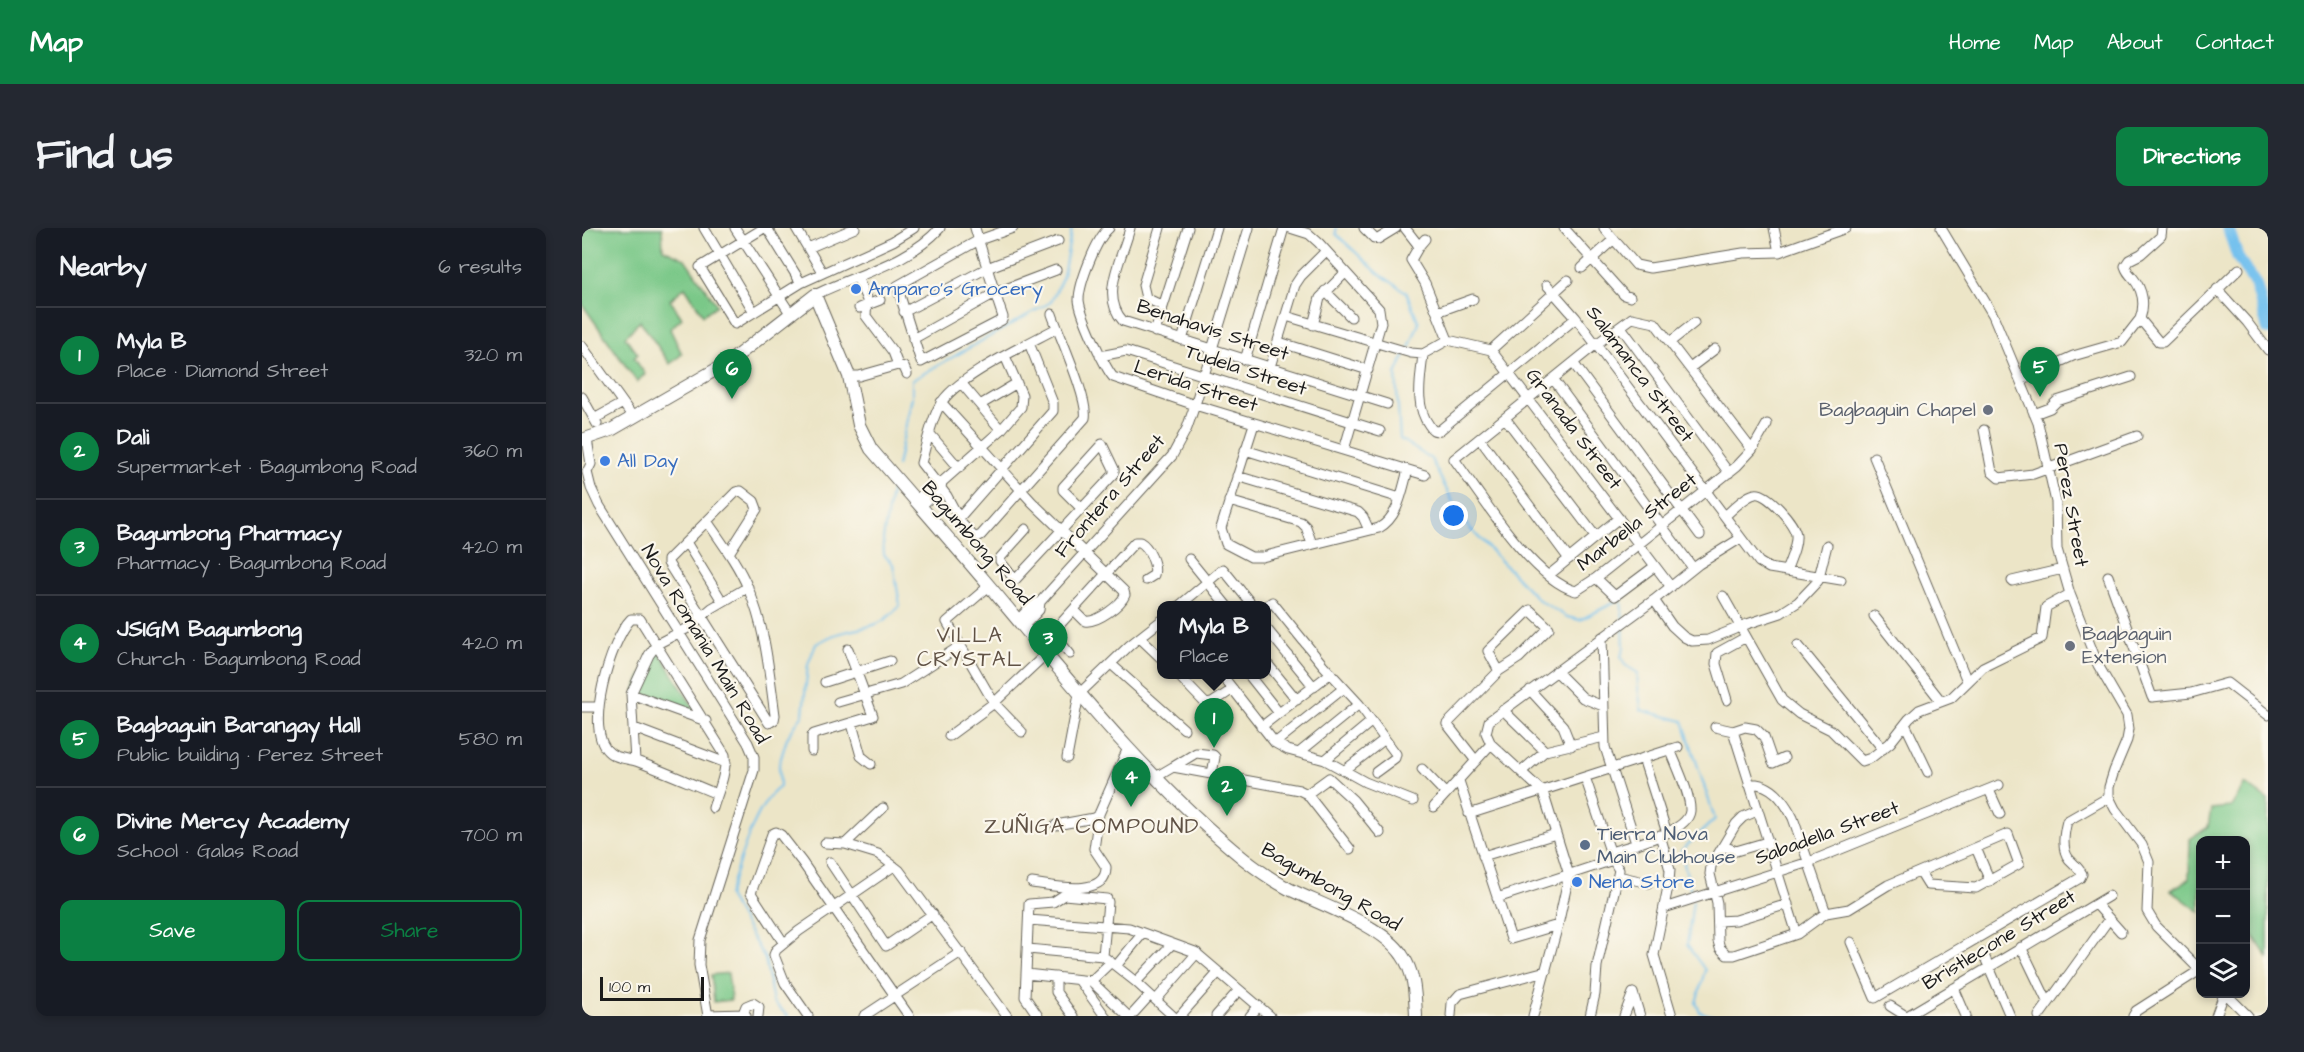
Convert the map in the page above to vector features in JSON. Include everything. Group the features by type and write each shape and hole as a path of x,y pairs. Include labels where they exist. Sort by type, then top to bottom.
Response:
{"main road":[{"path":"584,439 602,434 729,362 815,295"},
{"name":"Bagumbong Road","path":"815,295 849,376 859,425 871,449 1079,694 1156,777 1214,833 1247,861 1289,889 1361,923 1386,939 1398,950 1412,978 1416,1016"}],"street":[{"path":"704,228 754,312"},
{"path":"735,228 790,314"},
{"path":"801,283 766,228 699,269 733,323 737,323 801,283 886,244 914,228"},
{"path":"796,228 822,272"},
{"path":"808,248 855,228"},
{"path":"815,295 912,251 940,228"},
{"path":"975,228 979,240 995,293 1002,320 922,362 897,285 979,240 1013,228"},
{"name":"Lerida Street","path":"1108,228 1095,244 1079,298 1100,356 1113,377 1254,424 1425,475"},
{"name":"Benahavis Street","path":"1130,228 1111,289 1123,321 1387,404"},
{"path":"1160,228 1143,285 1146,298 1163,306"},
{"path":"1155,332 1188,228"},
{"path":"1182,340 1217,228"},
{"name":"Frontera Street","path":"1021,623 1033,604 1040,602 1172,456 1187,428 1195,405 1249,228"},
{"path":"1245,360 1284,228"},
{"path":"1290,228 1309,234 1326,251 1378,309 1382,323 1344,450"},
{"path":"1364,228 1378,239 1396,228"},
{"path":"1405,228 1422,242 1411,260 1425,283 1448,340"},
{"path":"1564,228 1624,295 1630,297"},
{"path":"1604,228 1636,265 1650,268 1743,253 1779,252 1846,228"},
{"path":"1774,228 1779,252"},
{"name":"Perez Street","path":"1941,228 1991,311 2034,414 2056,502 2057,549 2062,569 2098,665 2127,715 2129,729 2127,740 2114,771 2109,787 2109,797"},
{"path":"2020,380 2073,356 2122,342 2140,319 2143,311 2142,296 2125,266 2129,260 2141,254 2161,236 2162,228"},
{"path":"1582,268 1614,239"},
{"path":"904,312 987,268 1058,241"},
{"path":"1270,367 1295,285 1326,251"},
{"path":"2140,319 2159,342 2163,342 2239,269"},
{"path":"913,339 995,293 1056,270"},
{"path":"1313,325 1320,298 1345,273"},
{"path":"857,277 866,316 890,346 898,365"},
{"path":"1286,316 1407,352 1423,354 1448,340 1491,350 1550,289 1568,280"},
{"name":"Salamanca Street","path":"1550,289 1576,318 1754,557 1763,566 1841,580"},
{"path":"2217,290 2247,322 2268,350"},
{"path":"1325,291 1351,317"},
{"path":"1437,312 1473,299"},
{"path":"863,306 879,300"},
{"path":"1052,314 1084,403 1085,418 977,537 969,532 951,501 922,465 941,402 962,384 1005,356 1057,328"},
{"path":"1423,354 1419,405 1423,417 1436,432 1576,318"},
{"path":"1569,559 1480,439 1595,345 1632,318 1655,323 1752,450"},
{"path":"1670,342 1694,323"},
{"path":"1621,327 1729,472"},
{"path":"1278,342 1368,370"},
{"path":"959,518 1051,414 1054,407 1029,343"},
{"path":"582,346 633,417"},
{"path":"1690,368 1715,349"},
{"name":"Granada Street","path":"1491,350 1671,586"},
{"name":"Tudela Street","path":"1100,356 1126,351 1380,430"},
{"path":"917,504 1001,430 1019,411 1023,404 1005,356"},
{"path":"1574,364 1700,535"},
{"path":"849,376 859,376 898,365 904,367 907,374"},
{"path":"2034,414 2050,408 2057,401 2131,377"},
{"path":"1554,380 1693,568"},
{"path":"980,405 1017,383"},
{"path":"962,384 1001,430"},
{"path":"582,397 595,421 623,403"},
{"path":"941,402 1032,502 1124,591 1122,601 1092,622 1085,621 1074,610"},
{"path":"1505,418 1596,537"},
{"path":"1254,424 1221,528 1226,544 1251,557 1262,557 1369,530 1388,523 1400,498 1408,470"},
{"name":"Marbella Street","path":"1480,439 1454,459 1524,553 1549,575 1576,591 1596,578 1729,472 1752,450 1767,424"},
{"path":"1984,430 1995,476 2033,474 2137,436"},
{"path":"930,434 959,468"},
{"name":"Nova Romania Main Road","path":"584,439 591,464 585,469 599,505 748,743 754,764 700,940 699,965 708,1015"},
{"path":"1026,530 1000,558 1006,570 1017,580 1114,474 1114,469 1101,444 1063,487 1063,490 1081,508"},
{"path":"1245,450 1400,498"},
{"path":"1874,457 1967,681"},
{"path":"1237,477 1358,512 1369,530"},
{"path":"707,521 729,553 748,587 766,647 775,717 769,723 668,563 686,542 707,521 738,491 756,505 755,513 729,553"},
{"path":"1725,516 1751,495 1761,494 1768,497 1795,530 1796,540 1786,571"},
{"path":"1229,501 1301,522 1306,527 1312,544"},
{"path":"1549,575 1619,518"},
{"path":"1533,1016 1569,875 1543,792 1491,744 1486,733 1489,721 1654,600 1693,568 1741,538"},
{"path":"686,542 722,601"},
{"path":"1070,654 1050,629 1074,610 1132,545 1140,542 1144,543 1155,567 1154,575 1146,580"},
{"path":"1654,600 1679,633 1692,641 1708,640 1789,608 1814,587 1820,576 1827,545"},
{"path":"1189,559 1219,601"},
{"path":"1596,578 1615,596 1655,566"},
{"path":"2012,581 2062,569"},
{"path":"1185,601 1221,570 1224,570 1249,601"},
{"path":"2108,576 2152,698 2191,693 2227,683 2268,715"},
{"path":"989,586 947,620 947,624 994,703 1022,732"},
{"path":"635,761 631,694 649,655 657,644 688,628 722,601 748,587"},
{"path":"1723,596 1777,693 1788,707 1831,730 1858,760 1866,760 1883,749 1919,710 1952,698 1967,681 1992,662 2042,638 2046,607 2070,594"},
{"path":"1271,603 1359,704 1397,756 1376,772"},
{"path":"1476,761 1447,724 1499,671 1518,658 1549,628 1530,610 1488,651 1499,671"},
{"path":"1874,616 1941,701"},
{"path":"713,808 726,763 725,755 706,721 640,619 631,620 627,623 604,674 600,730 606,749 610,754 635,761 717,794"},
{"path":"1067,758 1079,694 1157,623"},
{"path":"1271,634 1314,687"},
{"path":"1602,637 1604,737 1610,768 1636,843"},
{"path":"1727,700 1716,664 1717,653 1746,637"},
{"path":"1140,638 1157,655"},
{"path":"1798,645 1883,749"},
{"path":"838,702 901,684 960,646"},
{"path":"812,751 814,734 873,716 849,649"},
{"path":"949,736 994,703 1046,654"},
{"path":"825,682 890,662"},
{"path":"1111,664 1184,729"},
{"path":"1271,668 1297,700"},
{"path":"1556,671 1583,698 1603,706"},
{"path":"1261,727 1331,673"},
{"path":"1181,679 1206,704 1212,703 1233,689"},
{"path":"1224,679 1275,743 1288,750 1325,760 1365,782 1413,801"},
{"path":"1251,679 1279,713"},
{"path":"1275,743 1344,688"},
{"path":"1530,690 1563,726 1571,746"},
{"path":"631,694 706,721"},
{"path":"754,701 772,697"},
{"path":"1300,752 1359,704"},
{"path":"582,707 600,707"},
{"path":"1503,710 1545,751"},
{"path":"1325,760 1372,721"},
{"path":"852,724 861,756 871,764"},
{"path":"1905,724 1928,772"},
{"path":"1715,727 1732,730 1745,727 1756,729 1764,736 1773,763 1785,758"},
{"path":"634,728 726,763"},
{"path":"1732,730 1797,934"},
{"path":"1522,771 1545,751 1604,737"},
{"path":"1345,770 1385,739"},
{"path":"1434,807 1491,744"},
{"path":"1032,883 1085,888 1094,885 1104,876 1106,867 1094,849 1099,814 1128,748"},
{"path":"1469,814 1674,748 1690,808 1683,824 1636,843 1569,875 1497,898"},
{"path":"1156,777 1196,753 1213,754 1215,757 1212,774"},
{"path":"1643,758 1670,870 1670,882 1654,955 1672,1016"},
{"path":"1173,767 1290,788 1307,794 1350,849"},
{"path":"1422,769 1446,794"},
{"path":"1585,777 1611,856 1618,866 1618,876 1597,966 1595,994 1590,1016"},
{"path":"1307,794 1329,778 1353,800 1380,833"},
{"path":"1459,780 1511,939 1558,925"},
{"path":"1749,784 1756,783 1767,787 1786,803 1826,913"},
{"name":"Sabadella Street","path":"1664,908 1809,862 2000,785"},
{"path":"1989,789 2000,814"},
{"path":"1851,942 1875,998 2080,878 2082,874 2080,870 2067,856 2063,836 2067,821 2109,797 2115,809 2142,845 2149,862 2147,911 2151,919 2196,966"},
{"path":"845,844 884,808"},
{"path":"1757,811 1743,817 1711,866 1710,874 1715,891 1718,921 1718,941 1720,948 1727,955 1734,955 1797,934 1826,913 1849,909 1874,892 1920,872 1976,848 2008,834 2019,864 1976,888 1928,885 1920,872"},
{"path":"1056,825 1094,818 1099,814"},
{"path":"783,942 751,893 772,834 776,832 782,835 909,1016"},
{"path":"1482,855 1556,834"},
{"path":"1723,846 1736,852 1767,842"},
{"path":"825,843 845,844 878,854 894,866 933,914 1007,1016"},
{"path":"1976,848 1990,881"},
{"path":"830,862 886,946 933,914"},
{"path":"808,1016 785,983 774,955 783,942 894,866"},
{"path":"1618,876 1648,883"},
{"path":"1038,1016 1025,998 1029,904 1053,902 1064,895 1107,899 1105,928 1110,962"},
{"name":"Bristlecone Street","path":"1907,1016 2109,897"},
{"path":"1718,921 1736,920 1788,904"},
{"path":"2096,904 2121,932"},
{"path":"2039,1016 2109,919"},
{"path":"1029,920 1105,928 1129,928 1197,953 1270,1016"},
{"path":"1091,981 1143,933"},
{"path":"1136,982 1172,944"},
{"path":"2021,947 2048,1003"},
{"path":"1028,949 1110,962 1173,1016"},
{"path":"864,1016 961,952"},
{"path":"1026,974 1091,981 1130,1016 1153,997 1197,953"},
{"path":"1983,953 2010,1016"},
{"path":"1451,1016 1452,1003 1456,996 1546,971"},
{"path":"1180,1016 1218,973"},
{"path":"2133,1016 2136,1011 2196,973"},
{"path":"1056,977 1056,992 1073,1016"},
{"path":"1079,980 1104,1015 1116,1005"},
{"path":"1954,988 1966,1016"},
{"path":"1216,1016 1239,990"},
{"path":"1624,1016 1633,993 1640,1016"},
{"path":"2216,1016 2223,998"},
{"path":"2230,998 2248,1016"},
{"path":"708,1015 745,1015 746,1006 753,1003 759,1007 758,1016"},
{"path":"1250,1016 1258,1006"},
{"path":"1890,1006 1907,1016"}],"green space":[{"path":"582,228 662,228 663,249 685,259 717,305 703,315 685,287 670,300 682,318 670,329 682,354 670,364 640,321 625,337 638,354 634,358 645,374 637,382 582,304"},
{"path":"656,646 698,715 634,691"},
{"path":"2245,784 2268,800 2268,958 2250,933 2250,836 2196,836 2196,909 2171,890 2189,879 2190,839 2208,827 2211,809 2231,807"},
{"path":"728,973 731,1000 714,1002 711,975"}],"waterway":[{"path":"897,466 912,397 912,380 1051,302 1063,276 1072,228"},
{"path":"1336,228 1336,234 1378,273 1406,292 1419,323 1408,350"},
{"path":"2228,228 2238,258 2256,285 2268,329"},
{"path":"1405,354 1396,374 1400,439 1431,459 1462,520 1539,600 1567,617 1580,620 1621,599 1623,620"},
{"path":"788,1016 773,1002 765,959 728,896 755,821 762,807 780,787 779,765 787,738 803,714 808,664 816,644 834,635 878,623 900,605 893,564 884,555 883,539 893,480"},
{"path":"1623,626 1624,648 1621,656 1625,665 1638,673 1641,710 1683,721 1715,819 1681,851 1692,896"},
{"path":"1693,901 1687,945 1705,970 1696,1003 1700,1012 1713,1016"}],"place":[{"name":"Amparo's Grocery","path":"856,289"},
{"name":"Bagbaguin Barangay Hall","path":"2040,397"},
{"name":"Divine Mercy Academy","path":"732,399"},
{"name":"Bagbaguin Chapel","path":"1988,410"},
{"name":"All Day","path":"605,461"},
{"name":"Bagbaguin Extension","path":"2070,646"},
{"name":"Bagumbong Pharmacy","path":"1048,668"},
{"name":"Myla B","path":"1214,748"},
{"name":"JSIGM Bagumbong","path":"1131,807"},
{"name":"Dali","path":"1227,816"},
{"name":"Tierra Nova Main Clubhouse","path":"1585,845"},
{"name":"Nena Store","path":"1577,882"}],"district":[{"name":"VILLA CRYSTAL","path":"970,647"},
{"name":"ZUÑIGA COMPOUND","path":"1092,826"}]}
